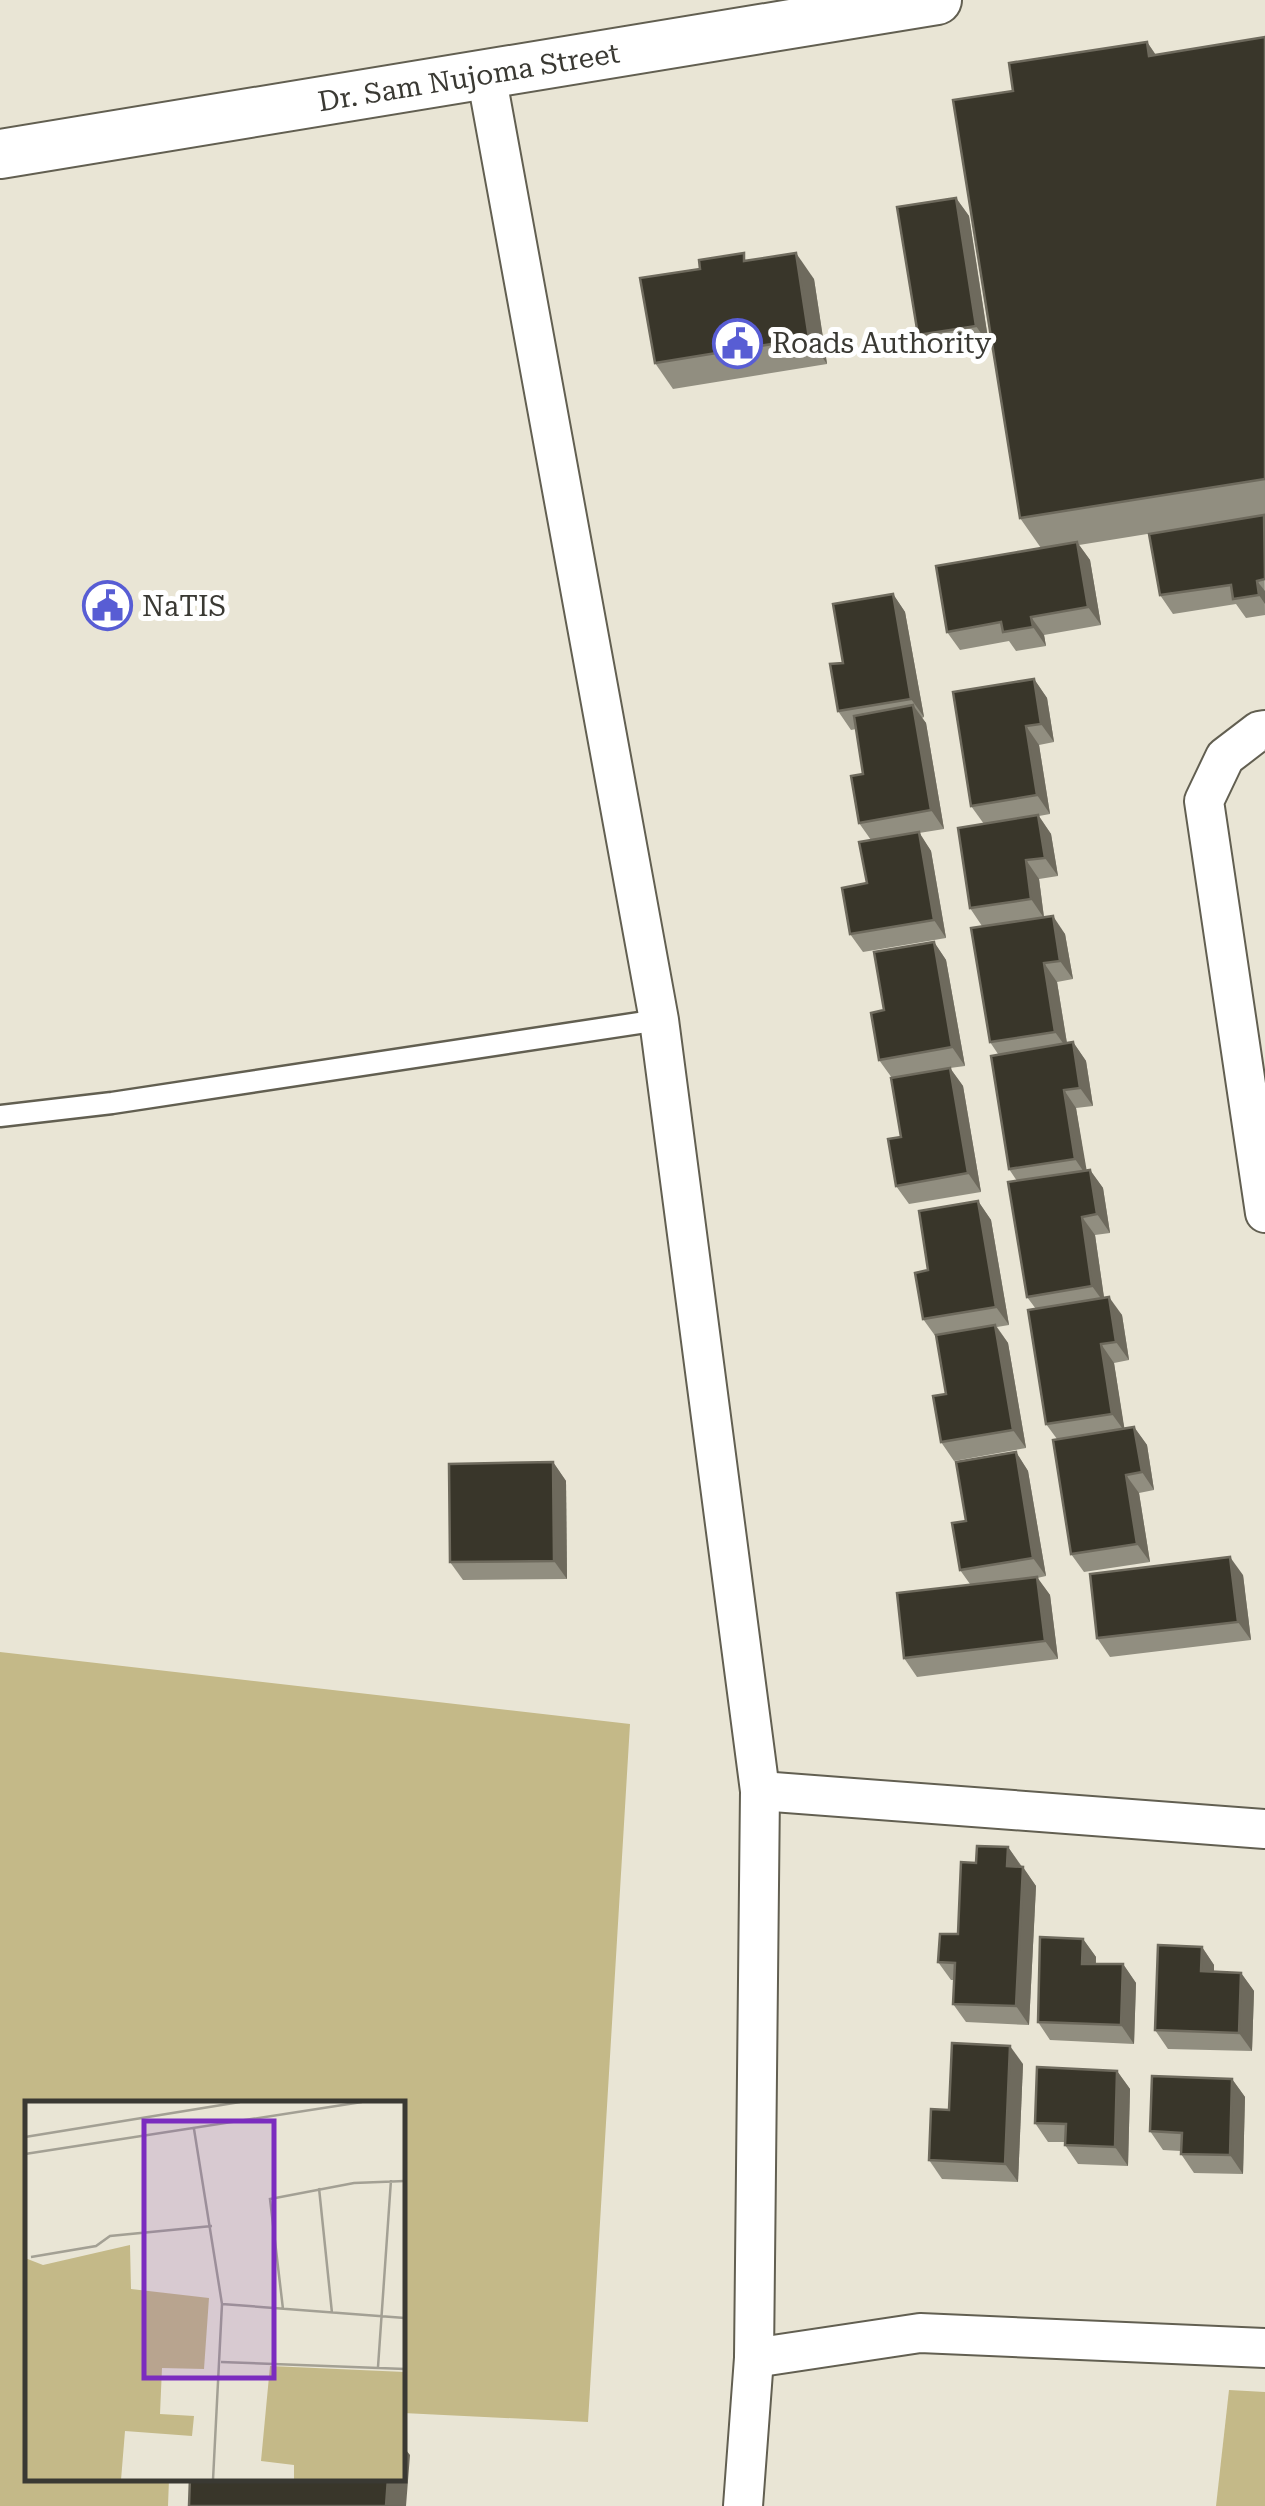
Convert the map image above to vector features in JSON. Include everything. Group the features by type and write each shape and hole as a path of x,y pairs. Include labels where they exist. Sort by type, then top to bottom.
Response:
{"street":[{"name":"Dr. Sam Nujoma Street","path":"0,154 938,0"},
{"path":"486,74 659,1020 760,1791 754,2358 744,2506"},
{"path":"1265,730 1226,757 1204,801 1265,1212"},
{"path":"760,1791 1265,1828"},
{"path":"754,2358 920,2332 1265,2348"}],"lane":[{"path":"0,1116 112,1103 659,1020"}],"shaded area":[{"path":"0,1652 630,1724 588,2422 405,2413 405,2101 25,2101 25,2481 169,2481 168,2506 0,2506"},
{"path":"1229,2390 1265,2392 1265,2506 1216,2506"}],"building":[{"path":"1265,37 1265,479 1020,518 953,100 1013,91 1009,63 1147,42 1149,56"},
{"path":"956,198 976,326 918,335 897,207"},
{"path":"744,253 744,261 796,253 809,338 655,363 640,278 700,269 699,260"},
{"path":"1264,515 1265,579 1257,581 1259,595 1233,599 1231,585 1160,595 1149,534"},
{"path":"1077,542 1088,607 1031,617 1033,627 1003,632 1001,622 947,632 936,566"},
{"path":"893,594 911,699 838,711 830,664 843,663 833,604"},
{"path":"1034,679 1041,724 1026,726 1037,795 971,806 953,692"},
{"path":"913,705 931,810 859,823 851,776 863,774 854,716"},
{"path":"1038,815 1045,858 1026,860 1031,899 970,908 958,828"},
{"path":"919,832 934,920 850,934 842,888 867,883 859,842"},
{"path":"1053,916 1060,961 1044,963 1055,1032 990,1042 971,928"},
{"path":"934,942 952,1047 879,1060 871,1013 884,1010 874,952"},
{"path":"1073,1042 1080,1088 1064,1090 1075,1159 1009,1169 991,1056"},
{"path":"950,1068 968,1173 896,1186 888,1139 901,1137 891,1078"},
{"path":"1090,1170 1097,1214 1082,1217 1092,1286 1027,1297 1008,1182"},
{"path":"978,1201 996,1307 923,1319 915,1273 928,1270 919,1211"},
{"path":"1109,1297 1116,1342 1101,1344 1112,1414 1046,1424 1028,1310"},
{"path":"995,1325 1013,1430 941,1442 933,1396 946,1394 936,1335"},
{"path":"1134,1427 1142,1472 1126,1475 1137,1544 1071,1554 1053,1440"},
{"path":"1016,1452 1033,1558 960,1570 952,1523 966,1521 956,1462"},
{"path":"553,1462 554,1561 450,1562 449,1464"},
{"path":"1230,1557 1238,1622 1097,1638 1090,1574"},
{"path":"1037,1577 1045,1641 904,1658 897,1593"},
{"path":"977,1846 1008,1847 1007,1866 1023,1867 1016,2006 953,2004 955,1963 938,1962 940,1934 958,1934 961,1862 976,1863"},
{"path":"1040,1937 1083,1939 1082,1964 1123,1964 1121,2025 1038,2022"},
{"path":"1158,1945 1202,1947 1201,1971 1241,1973 1239,2033 1155,2030"},
{"path":"952,2043 1010,2046 1005,2164 929,2160 931,2109 949,2110"},
{"path":"1037,2067 1117,2071 1115,2147 1065,2145 1066,2124 1035,2123"},
{"path":"1152,2076 1232,2079 1230,2155 1181,2154 1182,2133 1150,2131"},
{"path":"190,2481 388,2481 386,2506 189,2506"}],"place":[{"name":"Roads Authority","path":"737,343"},
{"name":"NaTIS","path":"107,606"}]}
